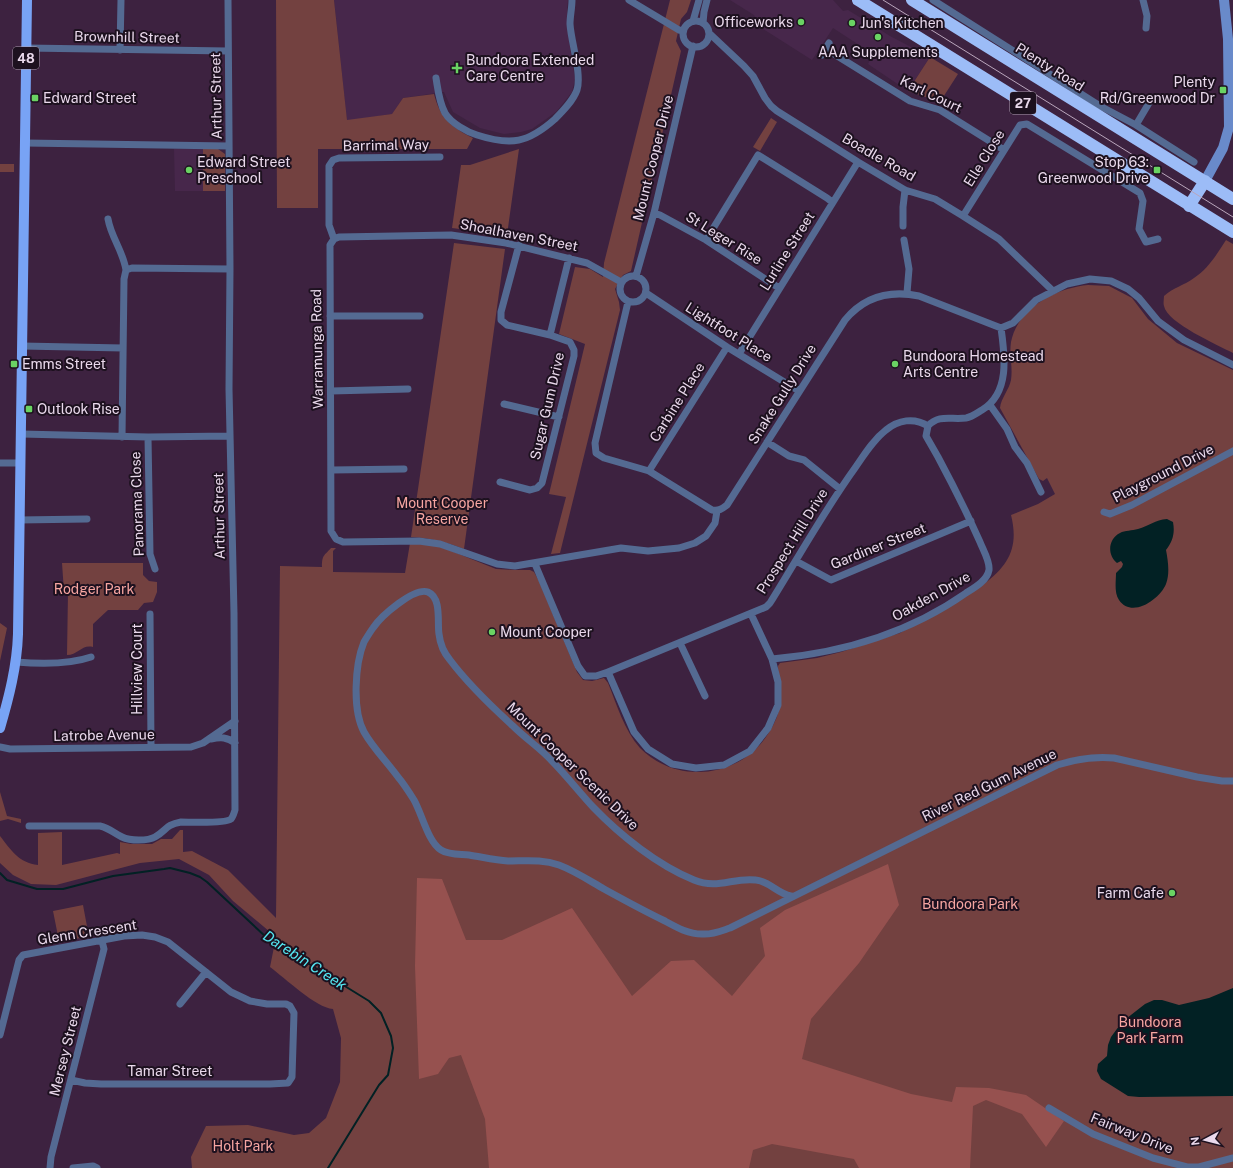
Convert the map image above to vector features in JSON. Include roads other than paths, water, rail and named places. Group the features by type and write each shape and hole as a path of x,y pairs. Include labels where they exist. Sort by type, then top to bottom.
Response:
{"highway":[{"name":"27","path":"858,0 1233,232"},
{"name":"Plenty Road","path":"916,1 1233,199"},
{"path":"1189,206 1205,181"}],"main road":[{"name":"48","path":"0,728 16,662 18,634 27,0"}],"street":[{"path":"120,50 121,0"},
{"name":"Arthur Street","path":"29,826 100,826 108,828 125,838 146,839 155,838 167,826 175,823 222,821 229,820 234,815 235,743 230,436 228,0"},
{"path":"436,78 440,102 446,115 468,132 503,142 519,140 532,136 546,127 561,113 574,96 577,89 578,78 570,24 572,0"},
{"path":"629,0 683,31"},
{"path":"693,21 703,23 709,33 704,43 697,47 686,42 683,31 687,25 693,21 699,0"},
{"path":"703,23 707,0"},
{"path":"933,0 1100,106 1136,126 1194,162"},
{"path":"1143,0 1147,16 1146,28"},
{"path":"1205,181 1223,148 1229,127 1228,39 1224,0"},
{"name":"Boadle Road","path":"709,33 744,66 771,106 858,162 906,190 935,198 963,216 999,240 1053,291"},
{"path":"704,43 723,46"},
{"name":"Mount Cooper Drive","path":"636,276 654,213 693,46"},
{"name":"Brownhill Street","path":"26,48 228,51"},
{"name":"Karl Court","path":"826,49 910,101 940,110 1004,150"},
{"path":"1136,126 1149,103"},
{"name":"Elle Close","path":"963,216 1020,126 1027,124 1140,193 1143,201 1139,229 1146,242 1158,239"},
{"path":"25,143 229,146"},
{"path":"1170,147 1173,161"},
{"path":"706,240 758,155 832,202"},
{"name":"Barrimal Way","path":"333,160 339,158 440,157"},
{"name":"Warramunga Road","path":"333,160 329,166 329,225 334,239 330,245 332,470 331,531 336,539"},
{"name":"Lurline Street","path":"739,354 858,162"},
{"path":"903,226 903,207 906,190"},
{"name":"St Leger Rise","path":"654,213 660,214 706,240 779,288"},
{"path":"108,218 111,233 122,255 126,270 124,278 122,437"},
{"name":"Shoalhaven Street","path":"334,239 339,237 451,235 518,245 587,262 621,282"},
{"path":"904,240 909,269 907,293"},
{"path":"518,245 501,312 501,320 507,325 550,335"},
{"name":"Sugar Gum Drive","path":"500,482 530,490 534,490 541,485 574,356 574,350 570,342 550,335 569,258"},
{"path":"126,270 132,268 230,269"},
{"path":"636,276 644,282 646,289 644,297 637,302 628,302 620,294 621,282 627,277 636,276"},
{"path":"928,426 938,418 970,417 990,405 996,399 1004,377 1004,356 1001,328 1013,323 1036,300 1067,284 1090,279 1111,281 1128,290 1139,298 1158,321 1184,340 1233,365"},
{"name":"Lightfoot Place","path":"646,293 727,347 799,391"},
{"name":"Snake Gully Drive","path":"336,539 343,542 419,541 440,544 496,564 515,566 535,564 621,548 648,550 679,548 695,543 706,536 715,523 718,511 727,505 845,320 850,313 861,304 879,296 907,293 919,296 1001,328"},
{"path":"628,302 595,443 596,453 604,458 649,471 712,510 718,511"},
{"path":"330,316 420,316"},
{"path":"22,346 123,348"},
{"name":"Carbine Place","path":"649,471 727,347"},
{"path":"331,391 408,389"},
{"path":"504,404 558,417"},
{"path":"990,405 1008,429 1015,447 1027,463 1041,492"},
{"name":"Prospect Hill Drive","path":"535,564 578,666 586,676 596,676 608,672 766,607 770,603 840,489 876,439 887,429 909,420 919,421 928,426"},
{"name":"Oakden Drive","path":"772,659 802,657 844,648 885,635 918,621 960,598 984,581 989,571 988,560 971,521 926,436 928,426"},
{"path":"21,434 122,437 230,436"},
{"name":"Panorama Close","path":"148,437 150,554 155,569"},
{"path":"768,442 789,456 804,460 840,489"},
{"name":"Playground Drive","path":"1104,512 1110,514 1132,505 1233,451"},
{"path":"0,463 20,463"},
{"path":"332,470 404,469"},
{"path":"20,520 87,520"},
{"name":"Gardiner Street","path":"796,561 831,580 971,521"},
{"name":"Mount Cooper Scenic Drive","path":"420,592 432,594 437,605 440,641 449,659 480,694 511,725 551,759 593,807 612,825 656,859 690,878 710,884 748,879 761,880 786,895 791,896 781,903 730,928 715,933 694,934 642,910 559,865 542,861 507,861 443,851 437,847 432,840 416,804 401,779 373,745 359,722 357,696 359,660 364,642 376,624 390,609 420,592"},
{"name":"Hillview Court","path":"150,614 151,747"},
{"path":"608,672 634,732 648,749 672,764 696,768 724,765 750,752 768,728 778,704 778,682 772,659 751,614"},
{"path":"680,643 705,696"},
{"path":"16,662 68,662 82,661 90,657"},
{"name":"Latrobe Avenue","path":"0,747 10,749 191,747 207,741 234,721"},
{"name":"Latrobe Avenue","path":"207,741 222,738 229,739 235,743"},
{"name":"River Red Gum Avenue","path":"791,896 1057,765 1076,759 1100,756 1197,777 1222,781 1233,781"},
{"name":"Glenn Crescent","path":"0,1035 19,960 23,955 124,936 155,936 168,942 231,992 250,1001 267,1004"},
{"name":"Mersey Street","path":"50,1168 51,1157 104,949 102,941"},
{"path":"180,1004 206,972"},
{"name":"Tamar Street","path":"71,1080 101,1084 288,1083 292,1077 294,1013 290,1006 286,1004 267,1004"},
{"name":"Fairway Drive","path":"1049,1108 1093,1134 1153,1158 1187,1167 1199,1167 1233,1158"},
{"path":"73,1168 93,1166 96,1168"}],"waterway":[{"name":"Darebin Creek","path":"0,873 7,880 37,889 63,889 113,876 170,868 190,873 207,882 267,938 369,1001 381,1013 391,1036 393,1048 388,1075 379,1085 328,1168"}],"tram line":[{"path":"883,0 1233,217"}],"place":[{"name":"Officeworks","path":"801,22"},
{"name":"Jun's Kitchen","path":"852,23"},
{"name":"AAA Supplements","path":"878,37"},
{"name":"Bundoora Extended Care Centre","path":"457,68"},
{"name":"Plenty Rd/Greenwood Dr","path":"1223,90"},
{"name":"Edward Street","path":"35,98"},
{"name":"Edward Street Preschool","path":"189,170"},
{"name":"Stop 63: Greenwood Drive","path":"1157,170"},
{"name":"Emms Street","path":"14,364"},
{"name":"Bundoora Homestead Arts Centre","path":"895,364"},
{"name":"Outlook Rise","path":"29,409"},
{"name":"Mount Cooper","path":"492,632"},
{"name":"Farm Cafe","path":"1172,893"}],"park label":[{"name":"Mount Cooper Reserve","path":"442,512"},
{"name":"Rodger Park","path":"94,589"},
{"name":"Bundoora Park","path":"970,904"},
{"name":"Bundoora Park Farm","path":"1150,1030"},
{"name":"Holt Park","path":"243,1146"}]}
